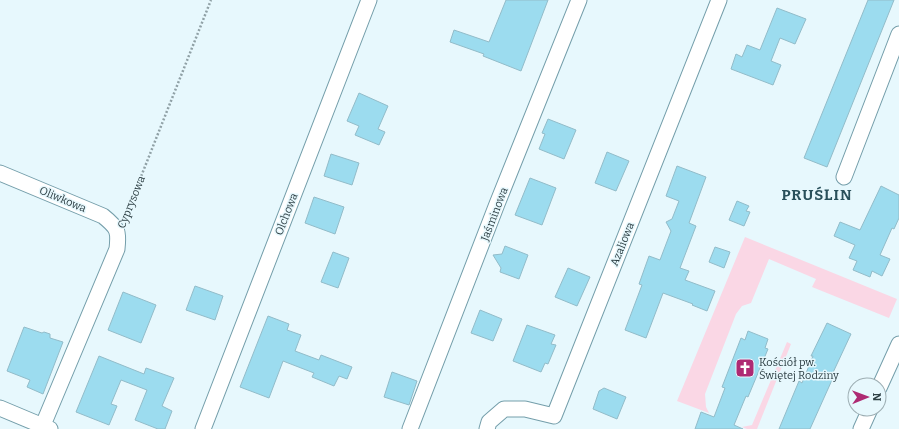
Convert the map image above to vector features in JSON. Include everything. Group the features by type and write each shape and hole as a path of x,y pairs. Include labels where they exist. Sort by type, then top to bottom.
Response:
{"street":[{"name":"Olchowa","path":"203,429 369,0"},
{"name":"Jaśminowa","path":"410,429 497,204 579,0"},
{"name":"Azaliowa","path":"487,429 490,422 504,409 525,409 554,416 719,0"},
{"path":"844,176 899,34"},
{"name":"Oliwkowa","path":"0,173 103,216 113,224 118,234"},
{"name":"Cyprysowa","path":"47,427 117,249 118,234"},
{"path":"884,377 898,347"},
{"path":"0,408 47,427"},
{"path":"861,429 866,417"}],"path":[{"name":"Cyprysowa","path":"118,234 211,0"}],"shaded area":[{"path":"745,237 897,299 889,318 812,287 816,279 769,259 751,303 742,306 736,314 705,394 706,407 709,413 677,401"},
{"path":"787,342 791,344 757,429 747,429 742,427 752,425"}],"building":[{"path":"506,0 548,0 521,71 483,56 484,54 450,42 454,30 489,42"},
{"path":"868,0 894,0 827,167 804,158"},
{"path":"777,8 806,19 795,44 780,38 771,61 781,65 773,85 731,69 736,54 742,57 747,45 760,50"},
{"path":"359,93 388,106 378,129 385,132 379,145 355,135 359,126 347,121"},
{"path":"548,119 576,130 564,159 539,149 545,134 542,133"},
{"path":"607,152 629,161 616,191 595,183"},
{"path":"331,154 359,163 352,185 324,176"},
{"path":"677,166 706,177 689,223 696,226 680,268 689,271 685,280 715,291 707,311 663,293 646,338 625,330 642,285 639,284 649,256 660,260 671,231 666,222 672,219 679,201 666,196"},
{"path":"530,178 556,188 542,225 515,215"},
{"path":"881,186 899,195 899,218 894,229 892,228 880,255 890,259 882,276 872,271 870,277 853,270 857,261 849,258 855,245 834,236 840,222 860,230"},
{"path":"314,197 344,207 335,234 305,223"},
{"path":"737,201 749,206 746,211 750,212 744,226 729,220"},
{"path":"505,246 528,255 519,279 500,272 501,268 493,255 502,254"},
{"path":"715,247 730,252 724,268 709,262"},
{"path":"333,252 349,258 338,288 321,282"},
{"path":"568,268 590,277 577,306 555,297"},
{"path":"195,286 223,296 215,320 186,310"},
{"path":"123,292 156,305 141,343 108,330"},
{"path":"480,310 502,319 493,341 471,333"},
{"path":"268,316 289,324 287,330 301,335 295,351 319,360 321,355 352,367 347,379 339,376 334,386 312,377 314,373 283,361 269,398 240,387"},
{"path":"827,323 851,334 830,379 832,380 810,429 779,429 799,381 802,383 813,356 811,356"},
{"path":"527,325 555,335 551,344 556,345 548,364 545,363 541,372 513,361"},
{"path":"24,327 50,334 50,338 63,342 43,394 27,387 30,380 7,371"},
{"name":"Kościół pw. Świętej Rodziny","path":"748,331 768,339 765,348 768,349 748,397 746,396 734,425 743,429 695,429 701,412 714,417 725,388 722,387 741,338 745,340"},
{"path":"99,356 144,374 146,368 174,378 162,406 172,411 165,429 158,429 135,420 147,390 121,380 111,404 117,406 109,425 76,412"},
{"path":"392,372 417,381 409,405 384,397"},
{"path":"604,388 626,397 617,419 593,409 599,391"}],"place":[{"name":"Kościół pw. Świętej Rodziny","path":"745,368"}],"district":[{"name":"PRUŚLIN","path":"817,195"}]}
